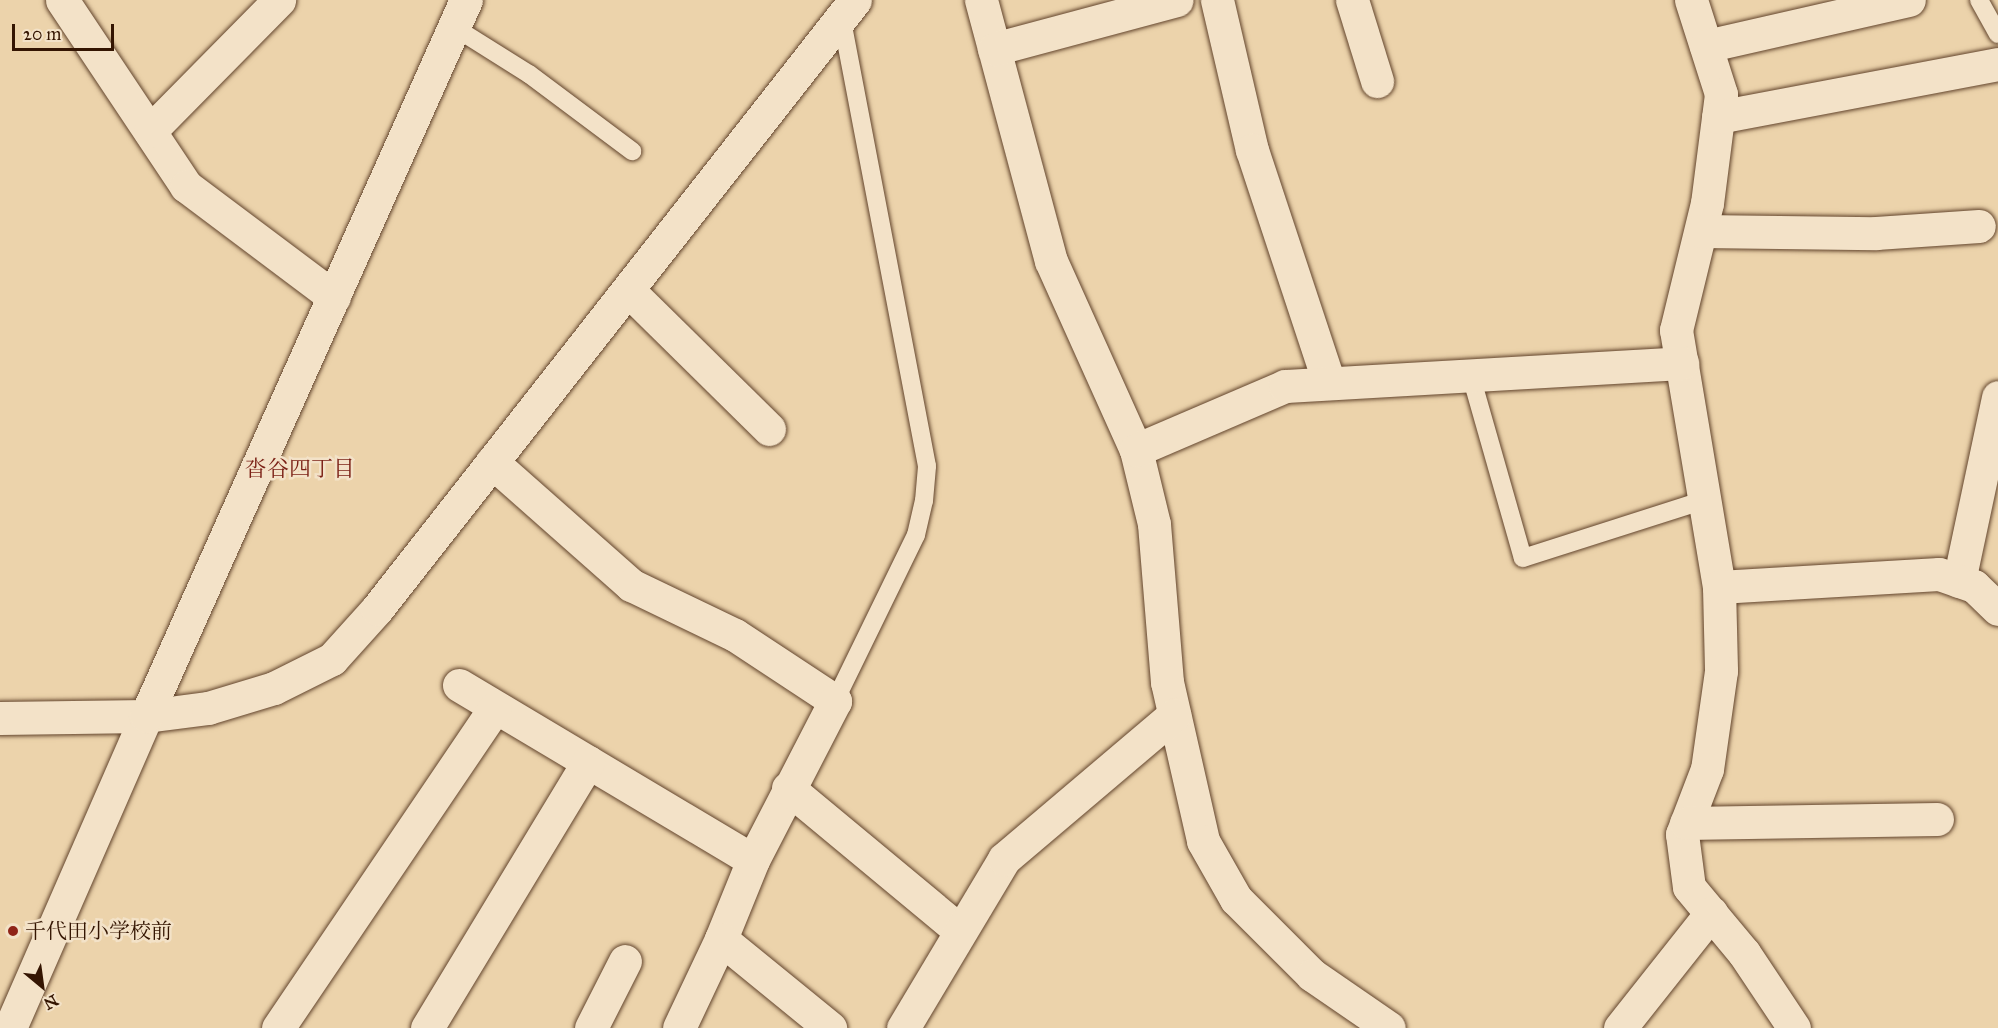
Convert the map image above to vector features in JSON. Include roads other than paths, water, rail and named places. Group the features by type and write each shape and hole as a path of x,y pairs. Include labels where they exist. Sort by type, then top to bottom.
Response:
{"street":[{"path":"150,131 279,0"},
{"path":"981,0 1051,261 1136,450 1154,524 1167,682 1203,841 1236,899 1312,975 1389,1028"},
{"path":"994,49 1177,0"},
{"path":"1217,0 1252,150 1329,383"},
{"path":"1352,0 1377,81"},
{"path":"1691,0 1721,94 1707,203 1676,330 1719,587 1721,671 1707,769 1682,834 1689,887 1744,953 1794,1028"},
{"path":"1706,46 1909,0"},
{"path":"73,4 186,186 334,297"},
{"path":"0,718 146,716 208,708 274,688 332,659 377,609 848,9"},
{"path":"10,1028 146,716 460,13"},
{"path":"1718,117 1998,64"},
{"path":"1701,231 1876,233 1978,226"},
{"path":"628,290 769,429"},
{"path":"1136,450 1285,386 1682,363"},
{"path":"1959,581 1998,397"},
{"path":"492,462 631,585 735,635 834,701 753,860 721,939 679,1028"},
{"path":"1719,587 1939,574 1974,586 1998,609"},
{"path":"459,685 753,860"},
{"path":"278,1028 495,707"},
{"path":"903,1028 1004,859 1174,715"},
{"path":"427,1028 588,762"},
{"path":"788,788 960,931"},
{"path":"1686,823 1936,819"},
{"path":"1620,1028 1711,913"},
{"path":"721,939 830,1028"},
{"path":"591,1028 625,961"}],"lane":[{"path":"1979,0 1998,34"},
{"path":"834,701 916,535 924,501 927,466 848,9"},
{"path":"460,13 529,74 632,152"},
{"path":"1471,376 1523,558 1705,500"}],"place":[{"name":"千代田小学校前","path":"13,931"}],"district":[{"name":"沓谷四丁目","path":"300,469"}]}
